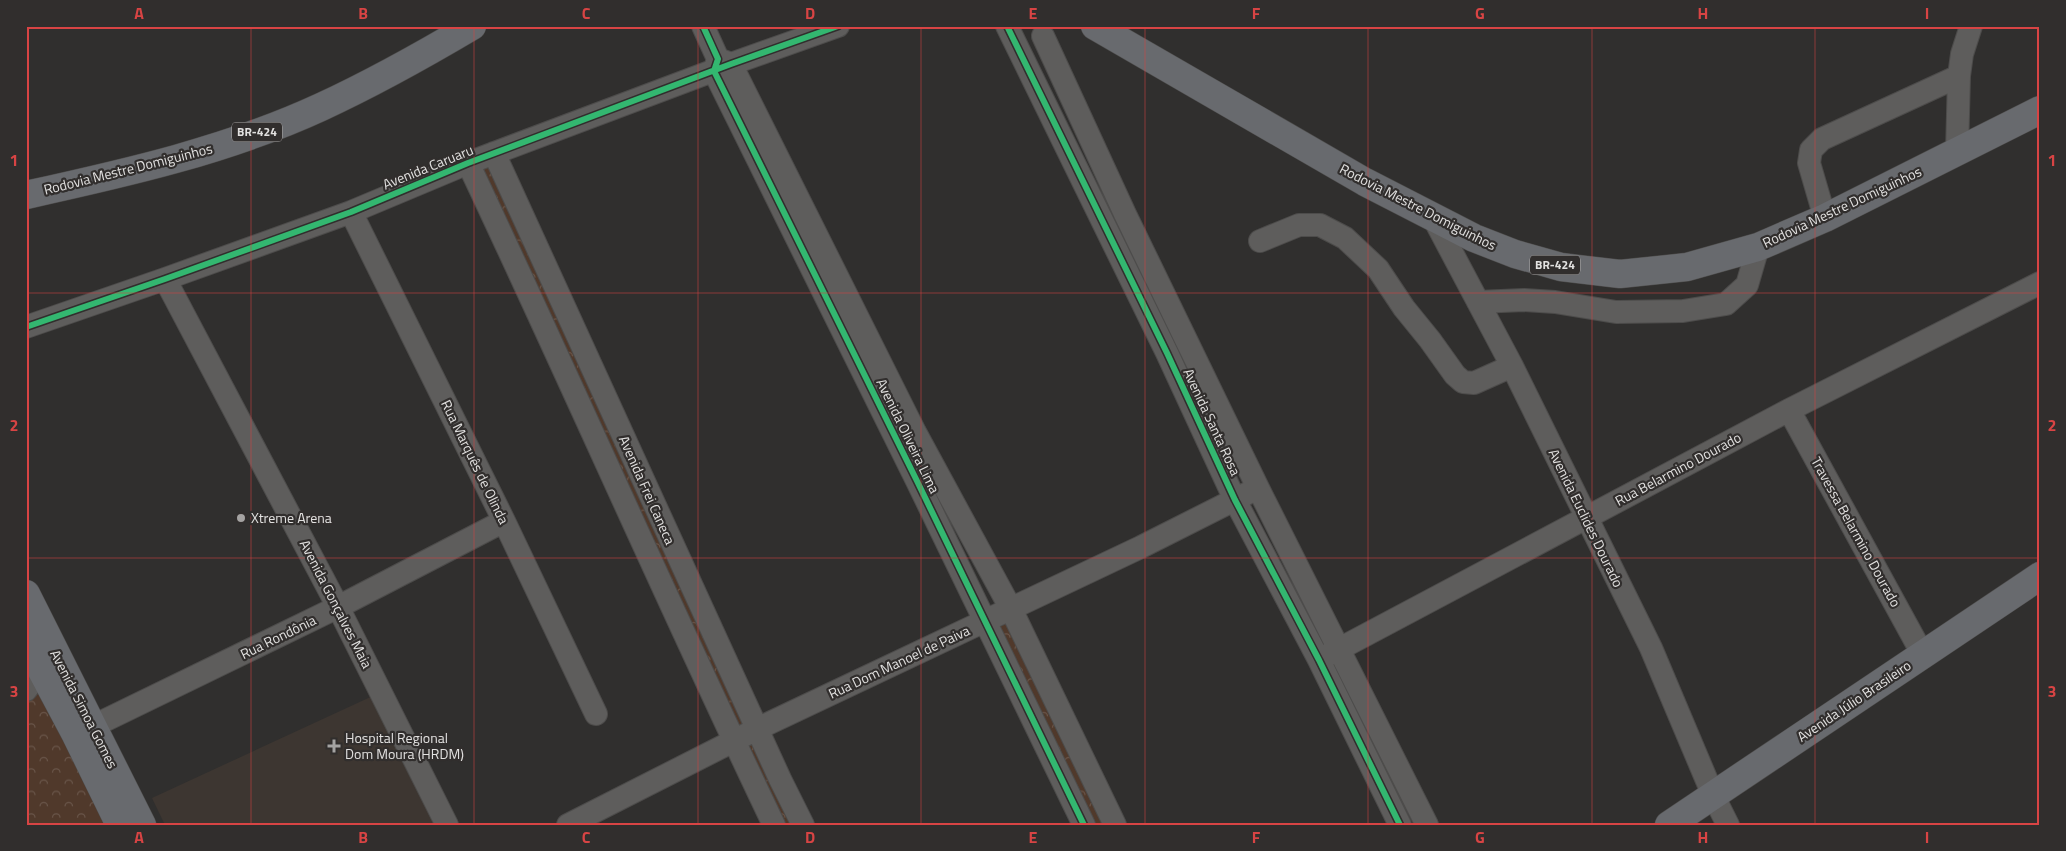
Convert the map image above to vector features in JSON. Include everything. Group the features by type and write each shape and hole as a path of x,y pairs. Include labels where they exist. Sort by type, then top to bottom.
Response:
{"main road":[{"name":"Rodovia Mestre Domiguinhos","path":"26,195 129,172 232,142 320,108 402,67 472,26"},
{"name":"Rodovia Mestre Domiguinhos","path":"1095,26 1365,182 1474,238 1515,254 1561,267 1620,274 1687,267 1758,247 1825,218 2040,110"},
{"name":"Avenida Júlio Brasileiro","path":"1669,825 2040,576"},
{"name":"Avenida Simoa Gomes","path":"26,594 42,673"},
{"name":"Avenida Simoa Gomes","path":"26,641 42,673 85,731 142,825"},
{"name":"Avenida Simoa Gomes","path":"85,731 120,825"}],"street":[{"name":"Avenida Oliveira Lima","path":"703,26 800,223 984,621 1084,825"},
{"name":"Avenida Caruaru","path":"26,327 352,212 468,163 721,65 838,26"},
{"name":"Avenida Santa Rosa","path":"1007,26 1167,353 1234,500 1319,660 1400,825"},
{"path":"1957,152 1959,76 1962,54 1971,26"},
{"name":"Avenida Santa Rosa","path":"1039,29 1125,214 1258,488 1428,825"},
{"path":"1825,218 1809,163 1811,150 1822,139 1959,76"},
{"name":"Avenida Frei Caneca","path":"494,153 757,729 803,825"},
{"name":"Avenida Frei Caneca","path":"468,163 774,825"},
{"name":"Rua Marquês de Olinda","path":"352,212 504,521 596,714"},
{"name":"Avenida Euclides Dourado","path":"1433,217 1512,366 1651,648 1713,795 1728,825"},
{"name":"Avenida Oliveira Lima","path":"800,223 1010,609 1115,825"},
{"path":"1260,241 1299,225 1320,225 1345,238 1378,269 1404,308 1455,375 1463,382 1474,382 1512,366"},
{"path":"1478,302 1524,300 1555,302 1616,312 1682,311 1726,304 1747,285 1758,247"},
{"name":"Avenida Gonçalves Maia","path":"166,279 338,607 447,825"},
{"name":"Rua Belarmino Dourado","path":"1319,660 1790,410 2040,283"},
{"path":"549,335 572,324"},
{"name":"Travessa Belarmino Dourado","path":"1790,410 1923,655"},
{"name":"Rua Dom Manoel de Paiva","path":"568,825 757,729 1141,547 1258,488"},
{"name":"Rua Rondônia","path":"85,731 338,607 504,521"}],"shaded area":[{"name":"Hospital Regional Dom Moura (HRDM)","path":"377,694 442,825 165,825 152,798"}],"green space":[{"path":"492,157 752,727 736,736 472,164"},
{"path":"1009,615 1113,825 1090,825 990,624"},
{"path":"41,683 112,825 26,825 26,704"},
{"path":"755,735 799,825 779,825 739,743"}],"cycle path":[{"path":"703,26 718,59 714,71 917,481 1084,825"},
{"path":"26,327 351,212 468,163 731,64 838,26"},
{"path":"1007,26 1167,353 1235,500 1319,660 1400,825"}],"place":[{"name":"Xtreme Arena","path":"241,518"},
{"name":"Hospital Regional Dom Moura (HRDM)","path":"334,746"}]}
